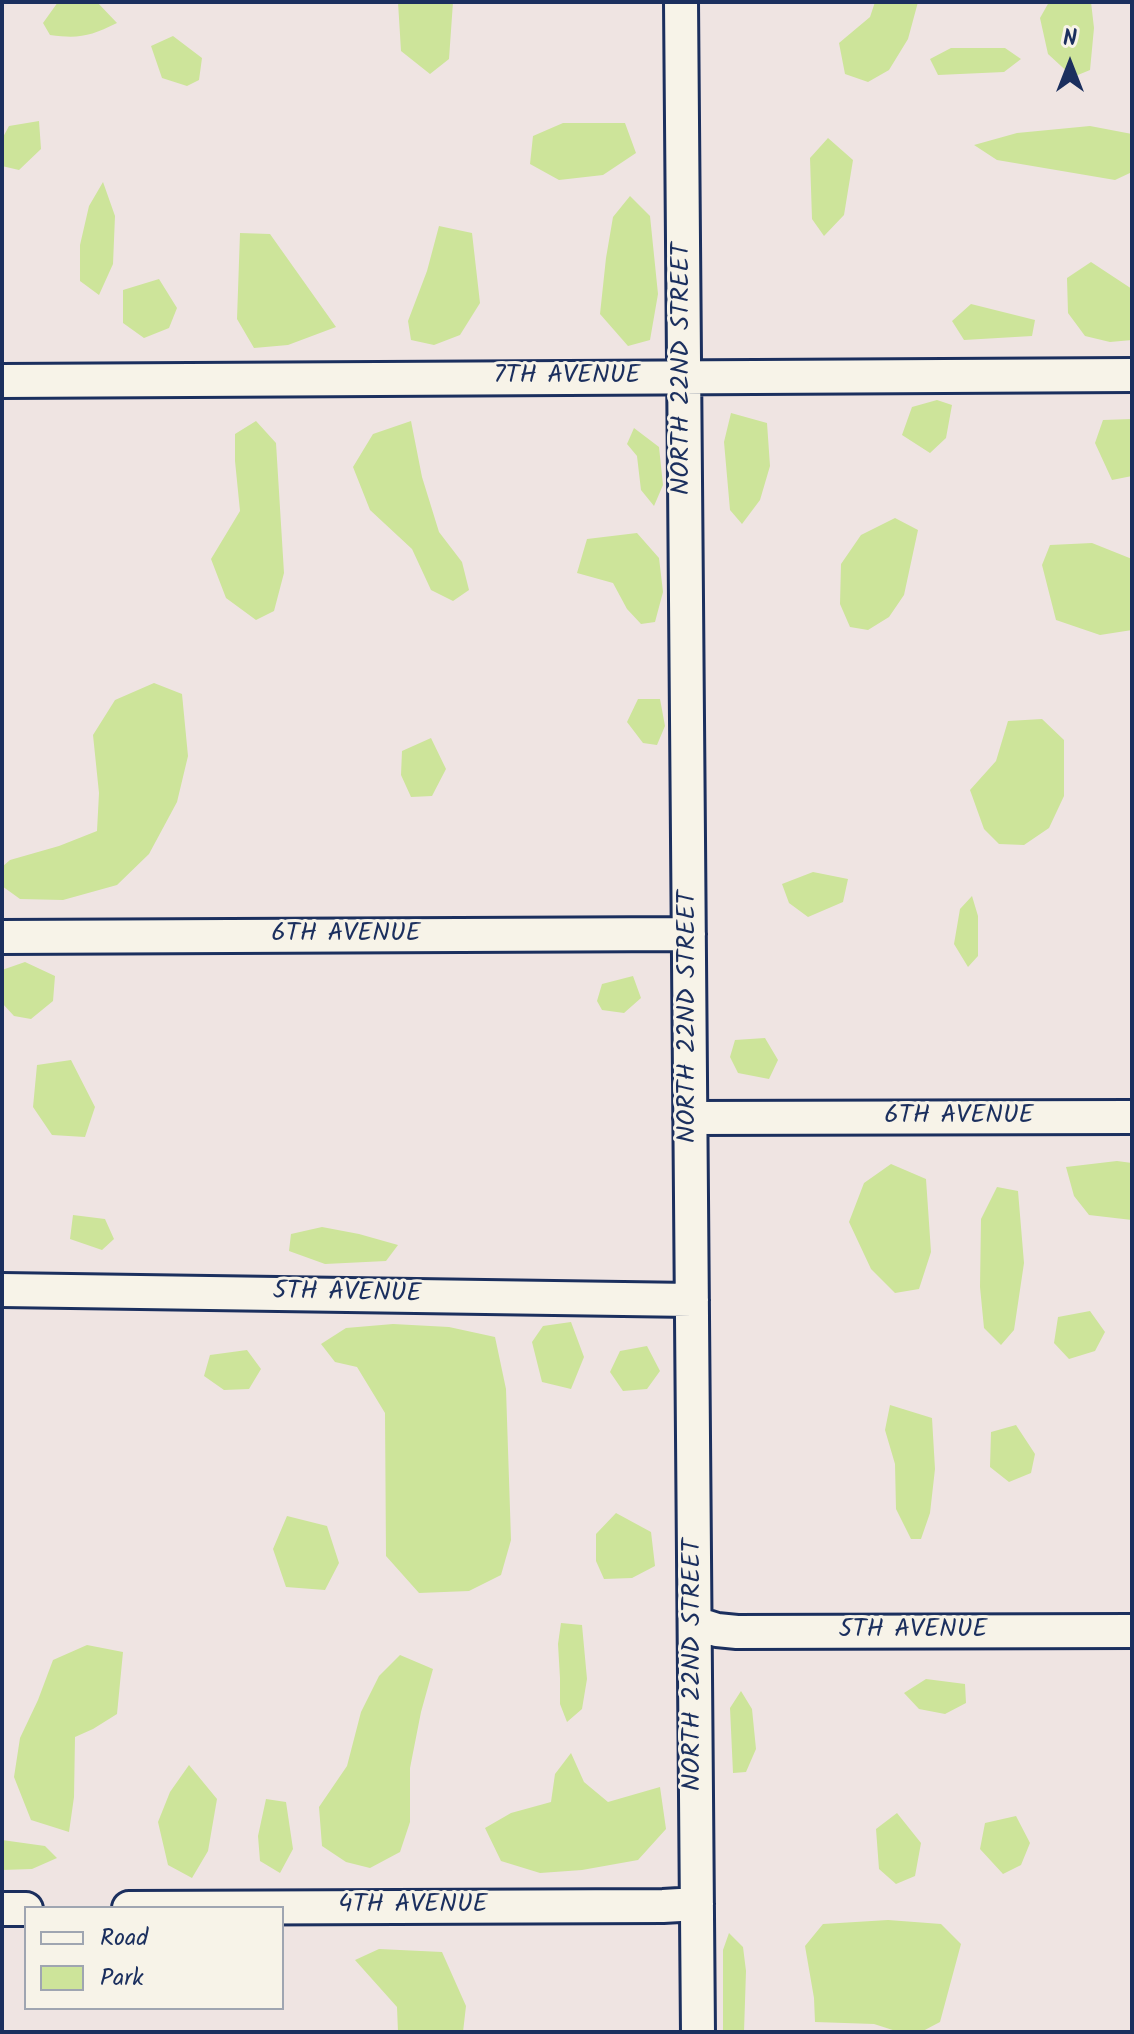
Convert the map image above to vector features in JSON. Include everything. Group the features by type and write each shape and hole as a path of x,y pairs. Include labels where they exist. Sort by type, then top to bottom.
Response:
{"street":[{"name":"NORTH 22ND STREET","path":"681,2 698,2032"},
{"name":"7TH AVENUE","path":"2,381 1132,375"},
{"name":"6TH AVENUE","path":"2,937 689,934"},
{"name":"6TH AVENUE","path":"690,1118 1132,1117"},
{"name":"5TH AVENUE","path":"2,1290 692,1300"},
{"name":"5TH AVENUE","path":"695,1623 737,1632 1132,1631"},
{"name":"4TH AVENUE","path":"284,1907 697,1904"},
{"path":"2,1909 24,1909"}],"green space":[{"path":"58,2 97,2 117,23 85,35 50,35 43,23"},
{"path":"398,2 453,2 449,59 430,74 401,51"},
{"path":"875,2 918,2 908,39 889,70 868,82 845,74 839,43 870,17"},
{"path":"1049,2 1091,2 1094,28 1090,70 1073,77 1048,54 1040,18"},
{"path":"173,36 202,58 199,80 187,86 162,78 151,46"},
{"path":"951,48 1005,48 1021,59 1004,72 938,75 930,59"},
{"path":"39,121 41,149 19,170 2,166 2,139 9,126"},
{"path":"563,123 625,123 636,153 603,175 559,180 530,164 533,136"},
{"path":"1090,126 1132,134 1132,172 1115,180 997,160 974,145 1017,133"},
{"path":"828,138 853,160 844,215 824,236 812,219 810,158"},
{"path":"103,182 115,216 113,264 99,295 80,281 80,245 89,206"},
{"path":"630,196 650,216 658,294 650,340 628,346 600,314 613,217"},
{"path":"439,226 472,233 480,303 460,335 434,345 411,340 408,321 427,271"},
{"path":"240,233 270,234 336,327 288,345 254,348 237,319"},
{"path":"1091,262 1132,289 1132,340 1110,342 1085,336 1068,313 1067,278"},
{"path":"159,279 177,308 169,328 144,338 123,323 123,290"},
{"path":"971,304 1035,320 1032,336 964,340 952,321"},
{"path":"937,400 952,405 946,438 930,453 902,435 912,407"},
{"path":"731,413 767,423 770,466 760,500 742,524 730,510 724,442"},
{"path":"1132,419 1132,476 1112,480 1095,443 1103,420"},
{"path":"256,421 276,443 284,573 274,611 256,620 226,598 211,559 240,511 235,434"},
{"path":"411,421 422,477 439,532 462,562 469,590 453,601 431,590 412,549 370,510 353,467 373,434"},
{"path":"634,428 659,447 663,485 654,506 641,490 637,456 627,444"},
{"path":"895,518 918,530 904,595 889,617 868,630 850,627 840,604 841,564 861,535"},
{"path":"637,533 659,558 663,592 655,622 641,624 627,609 613,583 577,573 587,539"},
{"path":"1092,543 1132,559 1132,630 1100,635 1056,620 1042,565 1050,545"},
{"path":"154,683 182,694 188,756 177,802 149,854 117,885 63,900 20,899 2,886 2,867 10,860 97,831 99,793 93,735 115,700"},
{"path":"638,699 660,699 665,726 657,745 643,743 627,722"},
{"path":"1042,719 1064,740 1064,796 1049,828 1024,845 999,844 984,829 970,790 996,761 1008,721"},
{"path":"431,738 446,769 432,796 411,797 401,775 402,751"},
{"path":"813,872 848,879 843,902 808,917 789,903 782,884"},
{"path":"972,896 978,916 978,956 968,967 954,944 960,909"},
{"path":"25,962 55,976 53,1001 31,1019 14,1016 2,1003 2,970"},
{"path":"633,976 641,998 624,1013 602,1010 597,1001 602,984"},
{"path":"765,1038 778,1060 769,1079 738,1073 730,1057 735,1040"},
{"path":"71,1060 95,1107 85,1137 52,1135 33,1107 37,1065"},
{"path":"1117,1161 1132,1163 1132,1220 1089,1215 1074,1196 1066,1167"},
{"path":"891,1164 926,1179 931,1252 919,1289 895,1293 871,1269 849,1222 864,1183"},
{"path":"997,1187 1018,1191 1024,1263 1014,1330 1001,1345 984,1328 980,1287 981,1219"},
{"path":"73,1215 105,1219 114,1239 102,1250 70,1239"},
{"path":"322,1227 398,1245 386,1261 325,1264 289,1251 291,1234"},
{"path":"1090,1311 1105,1332 1095,1351 1069,1359 1054,1343 1058,1317"},
{"path":"571,1322 584,1357 571,1389 542,1382 532,1342 543,1326"},
{"path":"393,1324 449,1327 495,1337 506,1389 511,1540 501,1575 469,1591 419,1593 386,1556 385,1413 357,1367 335,1362 321,1344 346,1328"},
{"path":"647,1346 660,1371 647,1389 623,1391 610,1372 620,1351"},
{"path":"247,1350 261,1369 249,1389 224,1390 204,1376 210,1355"},
{"path":"890,1405 932,1418 935,1469 930,1513 921,1539 911,1539 896,1509 895,1464 885,1430"},
{"path":"1016,1425 1035,1454 1031,1473 1009,1482 990,1467 991,1432"},
{"path":"616,1513 651,1532 655,1566 632,1578 604,1579 596,1561 596,1534"},
{"path":"287,1516 327,1526 339,1563 325,1590 286,1587 273,1549"},
{"path":"561,1623 582,1625 587,1679 582,1709 567,1722 560,1704 558,1644"},
{"path":"87,1645 123,1652 117,1714 75,1737 74,1797 69,1832 31,1820 14,1777 20,1738 53,1660"},
{"path":"400,1655 433,1669 410,1768 410,1822 400,1852 370,1868 346,1862 322,1846 319,1807 347,1766 361,1712 379,1676"},
{"path":"926,1679 965,1684 966,1703 945,1714 919,1709 904,1693"},
{"path":"741,1691 752,1709 756,1749 746,1772 733,1773 730,1708"},
{"path":"571,1753 584,1782 608,1802 660,1787 666,1829 638,1860 582,1870 540,1873 501,1861 485,1828 511,1813 551,1802 555,1774"},
{"path":"189,1765 217,1799 208,1851 192,1878 168,1865 158,1822 170,1792"},
{"path":"266,1799 286,1802 293,1849 280,1873 260,1861 258,1836"},
{"path":"897,1813 921,1843 915,1876 896,1884 879,1869 876,1829"},
{"path":"1016,1816 1030,1843 1021,1865 1003,1874 980,1849 985,1823"},
{"path":"2,1840 45,1846 57,1858 32,1869 2,1870"},
{"path":"888,1920 941,1924 961,1944 940,2022 921,2032 899,2032 874,2024 815,2022 805,1946 823,1924"},
{"path":"729,1933 743,1947 746,1971 744,2032 723,2032 723,1950"},
{"path":"379,1949 442,1952 466,2006 463,2032 398,2032 397,2007 355,1960"}]}
